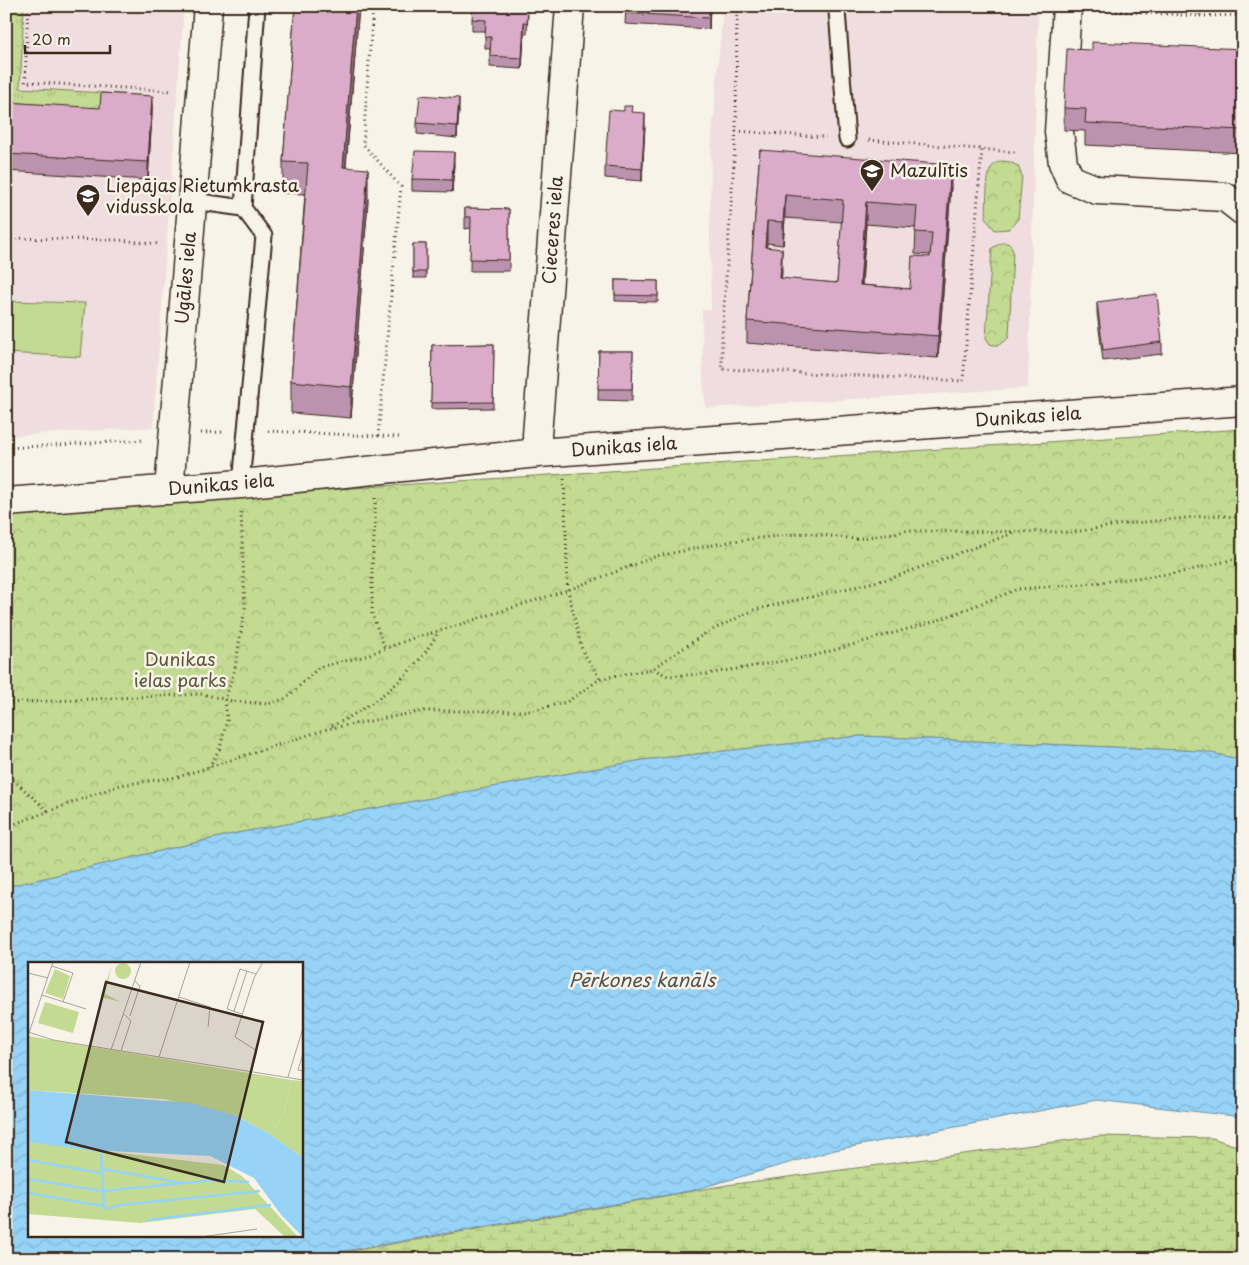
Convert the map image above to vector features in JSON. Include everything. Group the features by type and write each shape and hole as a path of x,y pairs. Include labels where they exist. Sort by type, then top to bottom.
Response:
{"street":[{"name":"Ugāles iela","path":"169,490 208,6"},
{"name":"Cieceres iela","path":"551,452 537,435 570,6"},
{"path":"1078,7 1059,132 1063,163 1070,179 1097,190 1225,197 1243,211"},
{"name":"Dunikas iela","path":"6,502 241,484 551,452 1243,401"}],"lane":[{"path":"241,484 264,236 243,208 257,6"},
{"path":"834,6 837,11 847,139"},
{"path":"193,201 243,208"}],"path":[{"path":"28,6 25,82 174,91"},
{"path":"373,6 363,144 401,187 378,436"},
{"path":"1200,6 1200,16"},
{"path":"1078,7 1095,10 1200,16 1243,15"},
{"path":"736,130 722,337 722,370 964,381 982,149"},
{"path":"6,238 118,240 162,244"},
{"path":"6,448 148,440 174,435 247,430 407,438"},
{"path":"551,452 568,590 582,650 600,679"},
{"path":"208,767 220,748 226,720 225,700 235,668 245,608 241,545 241,484"},
{"path":"376,492 374,501 372,614 385,649"},
{"path":"6,703 202,694 225,700 268,704 286,698 319,667 362,657 419,636 439,632 568,590 657,556 732,541 806,534 856,538 906,531 1075,532 1124,524 1217,515 1243,518"},
{"path":"6,827 120,785 178,777 327,729 423,711 530,711 567,702 600,679 652,669 706,633 754,610 892,578 1019,531"},
{"path":"652,669 668,676 707,674 813,656 936,621 1018,589 1084,584 1178,573 1243,557"},
{"path":"327,729 352,717 394,687 428,650 439,632"},
{"path":"6,773 48,811"}],"shaded area":[{"name":"Liepājas Rietumkrasta vidusskola","path":"6,6 184,6 153,427 6,436"},
{"name":"Mazulītis","path":"723,6 965,6 1038,12 1028,388 706,408 703,382 702,310 711,310 711,150"}],"green space":[{"path":"6,6 24,6 20,88 154,96 152,114 6,119"},
{"path":"152,6 191,6 190,13 152,11"},
{"path":"1002,161 1018,166 1022,176 1018,219 1009,229 995,230 986,219 987,184 993,166"},
{"path":"1003,242 1010,244 1013,251 1009,337 1001,344 993,345 986,338 992,248"},
{"path":"6,301 85,303 80,357 6,353"},
{"name":"Dunikas ielas parks","path":"1243,429 1243,760 1202,751 860,736 643,760 237,833 6,887 6,511"},
{"path":"1100,1136 1212,1138 1243,1148 1243,1259 306,1259 727,1185"}],"water":[{"name":"Pērkones kanāls","path":"860,736 1202,751 1243,760 1243,1117 1097,1100 835,1150 690,1191 298,1259 6,1259 6,887 237,833 643,760"}],"building":[{"path":"295,6 356,6 343,167 368,169 351,387 291,381 308,163 283,162"},
{"path":"473,6 528,6 527,23 524,22 522,58 490,56 491,37 485,37 486,20 472,19"},
{"path":"626,6 709,6 709,18 625,13"},
{"path":"1092,42 1243,49 1243,130 1085,123 1086,109 1064,108 1067,49 1092,50"},
{"path":"101,93 152,96 148,162 6,154 6,102 100,108"},
{"path":"420,95 459,98 457,126 417,123"},
{"path":"624,106 632,106 631,112 645,113 642,169 605,166 609,110 624,111"},
{"path":"760,150 951,165 938,336 747,321","holes":["785,195 843,200 837,283 780,278 782,249 765,247 767,221 783,222","866,202 917,206 915,232 932,233 930,257 912,256 910,289 860,285"]},
{"path":"415,151 454,152 452,180 412,179"},
{"path":"465,208 509,209 509,260 470,259 471,217 465,217"},
{"path":"413,244 426,244 426,272 413,272"},
{"path":"615,280 658,281 658,296 615,295"},
{"path":"1157,294 1162,342 1103,350 1097,302"},
{"path":"494,344 493,402 431,403 432,345"},
{"path":"599,351 633,351 632,389 598,389"}],"waterway":[{"path":"1225,1259 1243,1256"}],"place":[{"name":"Mazulītis","path":"872,192"},
{"name":"Liepājas Rietumkrasta vidusskola","path":"88,217"}]}
